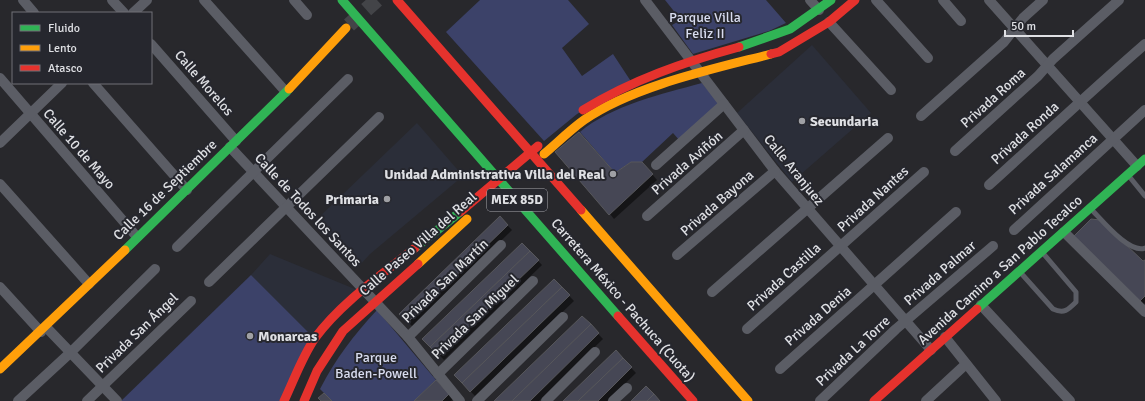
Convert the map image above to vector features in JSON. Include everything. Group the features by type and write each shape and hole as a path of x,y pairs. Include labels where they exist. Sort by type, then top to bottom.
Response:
{"main road":[{"name":"Carretera México - Pachuca (Cuota)","path":"342,0 693,401"},
{"name":"Carretera México - Pachuca (Cuota)","path":"397,0 748,401"},
{"name":"Calle Paseo Villa del Real","path":"284,401 315,339 333,318 364,289 460,212 577,114 605,96 632,83 692,60 784,32 819,10 831,0"},
{"path":"532,164 584,120 614,103 637,93 701,72 779,52 829,22 855,0"},
{"name":"Calle 16 de Septiembre","path":"0,369 187,190 286,92 346,28"},
{"path":"1141,163 1145,175"},
{"name":"Avenida Camino a San Pablo Tecalco","path":"874,401 1141,163"},
{"name":"Calle Paseo Villa del Real","path":"496,194 514,179"},
{"name":"Calle Paseo Villa del Real","path":"304,401 317,370 343,331 470,217"}],"street":[{"path":"23,0 33,12"},
{"path":"112,0 123,12"},
{"path":"135,12 147,0"},
{"path":"204,0 286,92"},
{"path":"294,0 307,15"},
{"name":"Calle Aranjuez","path":"645,0 692,60 774,171 806,209 875,284 931,350"},
{"path":"810,0 819,10"},
{"path":"876,0 928,58"},
{"path":"942,0 961,21"},
{"path":"989,0 1080,101 1112,139 1141,163"},
{"path":"921,116 1004,42 1014,27 1043,0"},
{"name":"Privada Roma","path":"955,151 1119,0"},
{"path":"829,22 891,90"},
{"name":"Privada Ronda","path":"989,186 1080,101 1145,44"},
{"name":"Calle Morelos","path":"152,45 233,144"},
{"name":"Calle 10 de Mayo","path":"0,78 137,237"},
{"path":"177,247 348,79"},
{"path":"0,142 61,84"},
{"path":"94,84 187,190"},
{"path":"656,165 724,104"},
{"name":"Privada Salamanca","path":"1014,230 1145,110"},
{"path":"209,282 379,117"},
{"name":"Privada Aviñón","path":"647,216 744,130"},
{"path":"712,292 888,138"},
{"name":"Calle de Todos los Santos","path":"233,144 253,172 408,337 460,401"},
{"name":"Privada Bayona","path":"677,255 774,171"},
{"name":"Privada Nantes","path":"840,247 924,172"},
{"path":"0,184 89,284"},
{"name":"Privada Denia","path":"780,369 956,212"},
{"path":"1064,232 1145,312"},
{"name":"Privada San Martín","path":"408,337 502,246"},
{"name":"Privada Palmar","path":"906,321 993,246"},
{"name":"Privada Castilla","path":"747,329 840,247"},
{"path":"18,401 70,353 155,269"},
{"name":"Privada San Miguel","path":"438,374 533,281"},
{"path":"0,287 70,353 117,401"},
{"name":"Privada San Ángel","path":"87,401 191,301"},
{"path":"981,305 1070,401"},
{"path":"477,401 563,317"},
{"name":"Privada La Torre","path":"820,401 906,321"},
{"path":"945,337 996,401"},
{"path":"546,401 595,352"},
{"path":"926,401 966,364"},
{"path":"613,401 627,388"}],"lane":[{"path":"1128,175 1145,196"},
{"path":"1090,208 1127,244 1135,248 1145,248"},
{"path":"1019,271 1053,309 1060,313 1067,311 1076,302 1076,292 1042,252"}],"shaded area":[{"name":"Secundaria","path":"812,45 871,113 792,182 737,113"},
{"name":"Primaria","path":"417,123 463,176 370,254 359,266 314,222"},
{"path":"270,254 362,292 315,339 251,275"}],"green space":[{"path":"480,0 568,0 589,24 562,48 582,76 613,54 632,83 577,114 544,141 446,32"},
{"name":"Parque Villa Feliz II","path":"665,0 766,0 786,23 769,31 693,54 672,25 681,20"},
{"path":"702,83 722,107 680,141 673,133 642,162 631,162 615,173 580,132 607,114 654,96"},
{"name":"Monarcas","path":"251,275 315,339 283,401 121,401"},
{"name":"Parque Baden-Powell","path":"377,310 436,380 414,401 332,401 320,389 332,367 360,329"}],"building":[{"name":"Unidad Administrativa Villa del Real","path":"579,132 615,173 631,162 642,162 653,174 609,215 555,152"},
{"path":"500,216 508,225 407,323 399,314"},
{"path":"1091,219 1100,220 1143,261 1145,260 1145,296 1138,303 1073,237"},
{"path":"522,243 530,251 430,347 422,339"},
{"path":"530,251 539,260 439,356 430,347"},
{"path":"554,279 562,287 462,383 454,375"},
{"path":"562,287 570,295 470,392 462,383"},
{"path":"582,316 591,324 512,401 494,401"},
{"path":"591,324 599,333 530,401 512,401"},
{"path":"616,350 623,358 578,401 563,401"},
{"path":"623,358 632,367 598,401 578,401"},
{"path":"436,380 449,394 442,401 414,401"},
{"path":"646,386 654,394 647,401 631,401"},
{"path":"324,393 332,401 321,401 318,398"},
{"path":"654,394 660,401 647,401"}],"tunnel":[{"path":"349,25 377,0"}],"traffic: fast":[{"path":"342,0 618,316"},
{"path":"739,47 790,29 831,0"},
{"path":"125,250 289,89"},
{"path":"977,309 1145,159"},
{"path":"415,248 460,212"}],"traffic: slow":[{"path":"289,89 346,28"},
{"path":"544,154 584,120 626,97 674,80 771,54"},
{"path":"581,210 748,401"},
{"path":"418,264 467,219"},
{"path":"0,369 125,250"}],"traffic: jam":[{"path":"397,0 581,210"},
{"path":"771,54 779,52 829,22 855,0"},
{"path":"583,110 639,81 698,59 739,47"},
{"path":"460,212 538,146"},
{"path":"284,401 306,353 325,325 362,290 415,248"},
{"path":"304,401 317,371 343,331 418,264"},
{"path":"874,401 977,309"},
{"path":"618,316 693,401"}],"place":[{"name":"Secundaria","path":"802,121"},
{"name":"Unidad Administrativa Villa del Real","path":"613,174"},
{"name":"Primaria","path":"387,199"},
{"name":"Monarcas","path":"250,336"}]}
